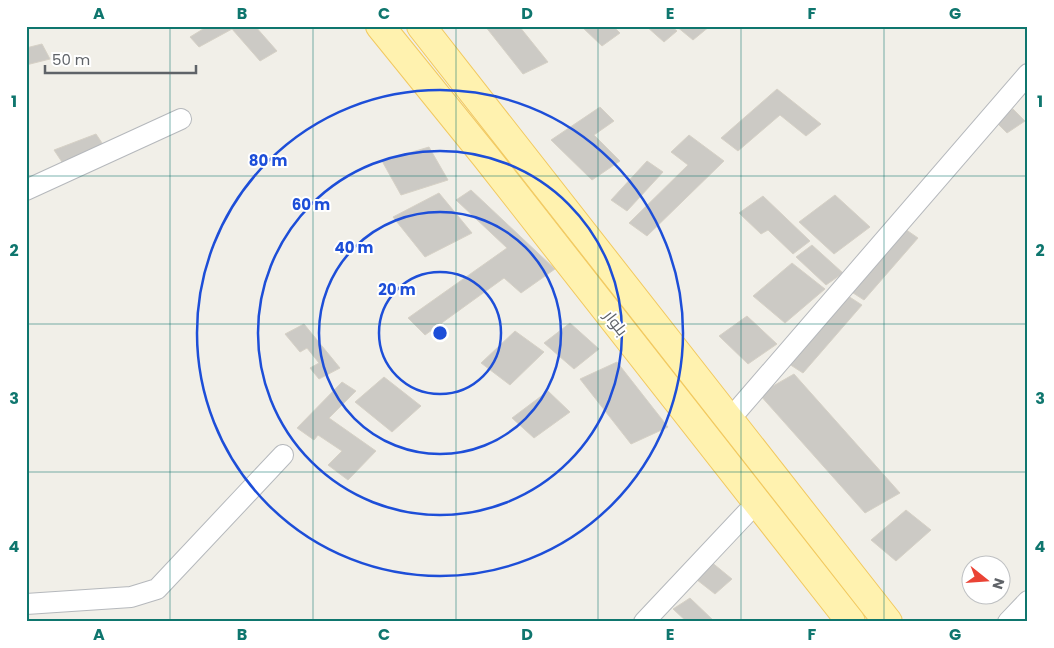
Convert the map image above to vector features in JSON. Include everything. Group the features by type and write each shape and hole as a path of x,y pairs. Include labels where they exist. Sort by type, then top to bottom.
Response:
{"main road":[{"name":"بلوار","path":"380,26 486,157 851,622"},
{"name":"بلوار","path":"421,26 888,622"}],"street":[{"path":"730,419 1028,74"},
{"path":"26,190 181,119"},
{"path":"26,604 131,598 157,589 283,455"},
{"path":"644,622 756,502"},
{"path":"1008,622 1028,601"}],"building":[{"path":"208,26 255,26 277,51 260,61 232,29 199,47 190,37"},
{"path":"485,26 519,26 548,62 523,74"},
{"path":"581,26 613,26 620,33 602,46"},
{"path":"646,26 671,26 677,31 664,42"},
{"path":"676,26 710,26 693,40"},
{"path":"42,44 50,59 26,65 26,48"},
{"path":"777,89 821,124 806,136 780,115 738,151 721,138"},
{"path":"600,107 614,121 594,135 620,161 592,180 551,140"},
{"path":"1013,109 1025,121 1007,133 995,121"},
{"path":"96,134 104,146 62,162 54,150"},
{"path":"689,135 724,161 647,236 629,223 688,165 671,152"},
{"path":"429,147 448,180 401,195 382,161"},
{"path":"647,161 663,172 627,211 611,200"},
{"path":"471,190 555,269 521,293 504,278 425,335 408,318 507,248 456,200"},
{"path":"439,193 472,233 425,257 393,217"},
{"path":"835,195 870,227 834,254 799,222"},
{"path":"763,196 810,241 793,254 768,230 761,234 739,213"},
{"path":"905,229 918,238 864,300 850,291"},
{"path":"812,245 843,273 826,285 796,257"},
{"path":"792,263 825,289 785,323 753,296"},
{"path":"848,296 862,305 803,373 789,364"},
{"path":"747,316 777,344 748,364 719,336"},
{"path":"570,323 599,349 574,369 544,343"},
{"path":"304,324 340,368 319,379 310,368 319,363 307,348 300,352 285,334"},
{"path":"515,331 544,352 510,385 481,363"},
{"path":"617,362 668,427 631,444 580,379"},
{"path":"794,374 900,493 865,513 759,394"},
{"path":"384,377 421,406 392,432 355,402"},
{"path":"342,382 356,391 329,418 376,451 348,480 328,465 342,451 318,435 314,440 297,428"},
{"path":"548,391 570,412 534,438 512,418"},
{"path":"906,510 931,530 896,561 871,540"},
{"path":"710,561 732,579 715,594 692,576"},
{"path":"690,598 715,622 687,622 673,609"}]}
